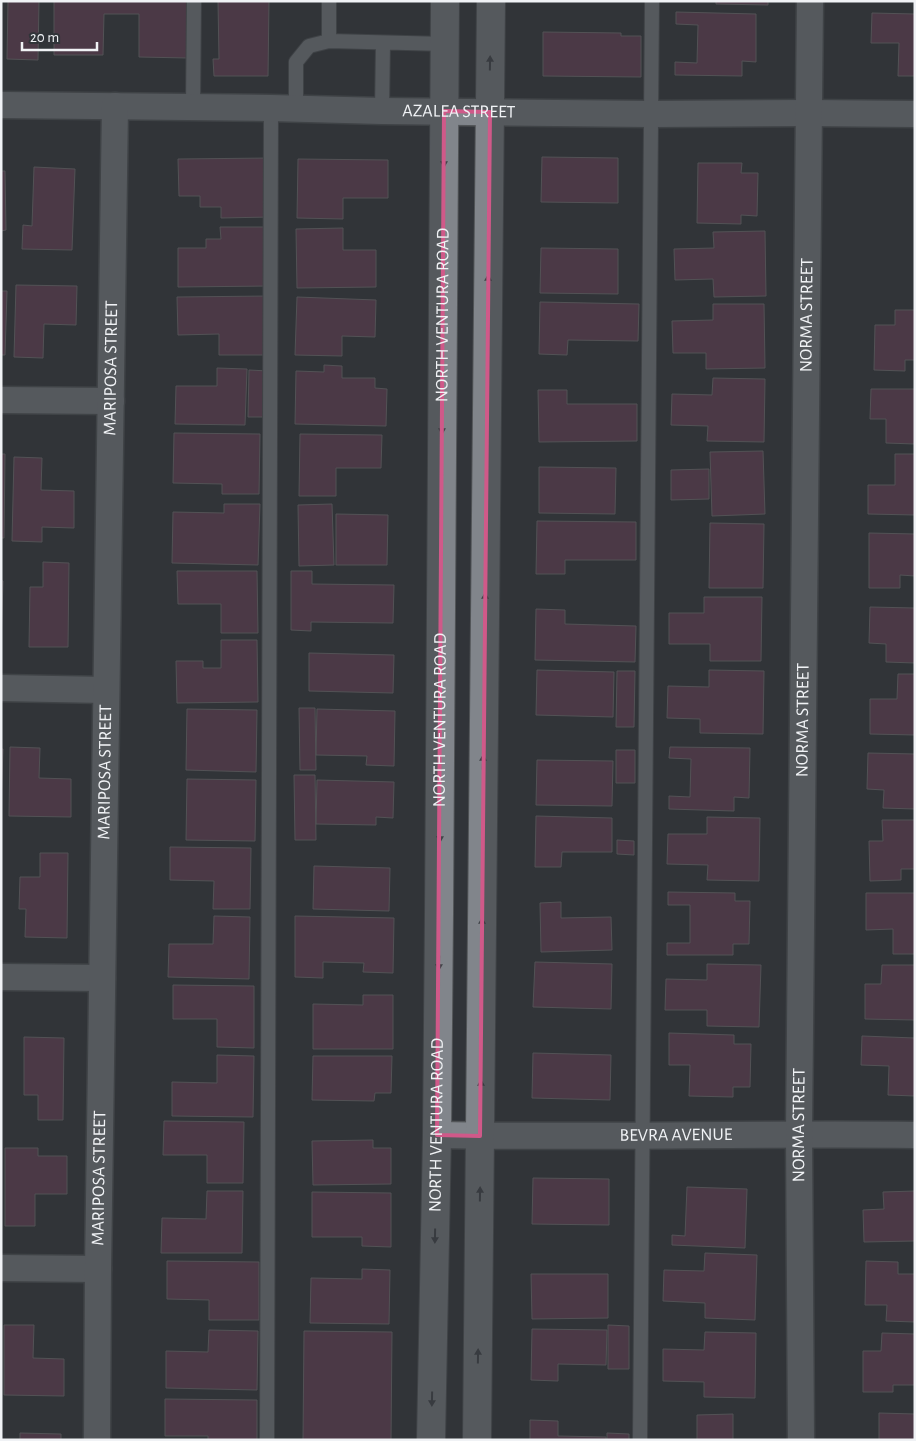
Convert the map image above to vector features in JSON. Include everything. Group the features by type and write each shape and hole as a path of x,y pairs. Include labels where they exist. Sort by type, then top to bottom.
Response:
{"main road":[{"name":"NORTH VENTURA ROAD","path":"431,1440 437,1135 445,1"},
{"path":"477,1440 491,1"}],"street":[{"name":"NORMA STREET","path":"801,1440 800,1134 810,1"},
{"name":"AZALEA STREET","path":"1,105 651,114 915,114"},
{"name":"MARIPOSA STREET","path":"97,1440 115,106"},
{"path":"1,400 111,402"},
{"path":"1,688 106,690"},
{"path":"1,977 102,978"},
{"name":"BEVRA AVENUE","path":"437,1135 915,1134"},
{"path":"1,1268 98,1269"}],"lane":[{"path":"193,107 194,1"},
{"path":"329,1 329,41"},
{"path":"640,1440 652,1"},
{"path":"296,108 296,62 309,46 329,41 445,44"},
{"path":"382,111 383,43"},
{"path":"268,1440 271,108"}],"highlighted area":[{"path":"444,111 490,112 480,1136 437,1135"}],"building":[{"path":"8,1 39,1 38,60 7,59"},
{"path":"54,1 188,1 188,58 139,57 139,14 104,14 103,55 54,55"},
{"path":"218,1 269,1 268,76 214,76 213,59 219,59"},
{"path":"716,1 768,1 768,5 716,4"},
{"path":"676,12 756,14 756,62 742,61 742,76 675,75 675,62 697,63 698,25 676,24"},
{"path":"872,13 915,14 915,76 898,76 899,43 871,43"},
{"path":"543,32 621,33 621,36 641,36 641,77 543,76"},
{"path":"542,157 618,158 618,203 541,202"},
{"path":"271,158 271,217 221,218 221,207 200,207 200,196 179,196 178,159"},
{"path":"298,159 388,160 388,198 343,198 343,219 297,218"},
{"path":"698,163 742,163 741,173 758,173 757,216 741,215 741,224 697,223"},
{"path":"34,167 75,169 72,250 22,249 23,225 32,226"},
{"path":"1,171 5,171 6,230 1,231"},
{"path":"220,227 269,227 270,286 178,287 178,248 206,248 206,239 221,239"},
{"path":"343,228 343,250 376,250 376,287 297,288 296,229"},
{"path":"765,231 766,296 714,297 713,279 675,280 674,249 714,248 713,232"},
{"path":"541,248 618,249 618,294 540,293"},
{"path":"16,285 77,286 76,325 44,324 43,358 14,357"},
{"path":"1,291 7,291 5,355 1,355"},
{"path":"269,296 269,355 219,355 219,334 178,335 177,297"},
{"path":"297,297 376,300 375,337 342,336 342,356 295,355"},
{"path":"540,302 639,304 638,341 568,340 567,355 539,354"},
{"path":"713,304 764,304 765,368 706,369 706,353 673,353 672,321 713,320"},
{"path":"895,310 915,310 915,360 905,360 905,371 874,370 875,325 895,325"},
{"path":"324,365 342,366 342,378 375,378 375,388 387,389 386,426 295,424 296,371 324,372"},
{"path":"217,368 247,369 245,425 175,424 176,386 217,386"},
{"path":"249,370 268,371 267,417 248,417"},
{"path":"713,378 765,379 764,442 707,441 708,426 671,425 672,394 712,395"},
{"path":"871,389 915,389 915,444 886,443 886,419 870,419"},
{"path":"538,390 567,390 567,404 637,404 637,441 539,442"},
{"path":"174,433 260,434 259,494 222,494 222,484 173,483"},
{"path":"300,434 382,435 381,468 336,468 336,496 299,496"},
{"path":"763,451 765,514 712,516 710,452"},
{"path":"1,454 5,454 4,538 1,538"},
{"path":"895,454 915,454 915,515 868,514 868,485 895,485"},
{"path":"14,457 42,458 41,490 74,491 74,528 42,527 42,542 12,541"},
{"path":"539,467 616,468 615,514 539,513"},
{"path":"709,469 709,499 671,500 671,470"},
{"path":"224,504 260,504 258,565 172,563 173,512 224,513"},
{"path":"332,504 334,565 299,566 298,505"},
{"path":"336,514 388,515 387,565 336,565"},
{"path":"537,521 636,522 636,560 565,560 565,574 536,574"},
{"path":"710,523 764,524 763,588 709,588"},
{"path":"869,533 915,534 915,576 900,575 900,588 869,588"},
{"path":"43,562 69,563 68,647 29,647 30,587 43,587"},
{"path":"177,571 257,571 258,633 221,633 221,604 178,604"},
{"path":"291,571 312,571 312,584 394,585 393,623 311,622 311,631 291,630"},
{"path":"1,580 3,581 1,643"},
{"path":"704,597 762,597 761,661 710,661 710,644 669,644 669,613 704,613"},
{"path":"870,607 915,608 915,663 886,662 886,644 869,643"},
{"path":"536,609 565,610 565,624 636,626 635,662 535,660"},
{"path":"221,640 257,640 258,702 177,703 176,661 203,661 203,668 221,668"},
{"path":"309,653 394,655 393,693 309,691"},
{"path":"537,670 614,672 613,717 536,715"},
{"path":"709,670 764,671 763,734 700,733 700,719 667,718 668,686 709,687"},
{"path":"617,671 635,671 634,727 616,727"},
{"path":"898,674 915,674 915,735 870,734 870,699 897,699"},
{"path":"299,708 315,708 316,770 300,770"},
{"path":"187,709 257,710 256,772 186,770"},
{"path":"317,709 395,711 394,766 366,765 367,756 316,755"},
{"path":"10,747 40,748 39,778 71,779 71,817 9,816"},
{"path":"670,747 750,748 749,798 734,797 734,811 669,809 669,796 690,797 691,759 669,758"},
{"path":"1,749 3,749 1,804"},
{"path":"616,750 635,750 635,783 616,783"},
{"path":"868,753 915,754 915,809 883,808 884,790 867,789"},
{"path":"537,760 613,761 612,806 536,805"},
{"path":"294,775 315,775 316,840 295,840"},
{"path":"187,779 256,780 255,841 186,840"},
{"path":"317,780 394,782 393,818 376,817 376,825 316,824"},
{"path":"536,816 612,818 612,852 562,852 561,867 535,867"},
{"path":"707,817 760,818 759,881 707,880 708,865 667,864 668,834 707,834"},
{"path":"882,820 915,820 915,869 901,869 901,880 870,881 869,841 883,841"},
{"path":"617,840 634,841 634,855 617,854"},
{"path":"170,847 251,848 250,909 213,909 214,881 170,880"},
{"path":"40,853 68,853 67,938 25,937 26,909 19,909 20,877 40,877"},
{"path":"314,866 390,868 389,911 313,909"},
{"path":"668,892 735,893 735,901 750,901 749,944 733,944 733,955 667,955 667,943 690,943 690,905 668,905"},
{"path":"866,893 915,893 915,954 893,954 893,929 866,930"},
{"path":"561,902 561,918 611,917 612,950 541,952 540,903"},
{"path":"214,916 250,917 249,979 168,977 169,944 213,944"},
{"path":"295,916 394,918 393,973 363,972 364,963 323,962 323,978 295,977"},
{"path":"535,962 612,964 611,1009 533,1007"},
{"path":"707,964 761,965 759,1027 707,1026 707,1010 665,1010 666,979 707,980"},
{"path":"882,965 915,965 915,1020 865,1019 865,984 881,984"},
{"path":"173,985 254,986 254,1048 217,1047 217,1019 173,1019"},
{"path":"363,995 393,995 393,1049 313,1049 313,1004 363,1005"},
{"path":"669,1033 734,1035 734,1044 751,1044 750,1087 733,1087 733,1097 689,1096 690,1065 669,1065"},
{"path":"862,1036 915,1038 915,1096 888,1095 889,1066 861,1065"},
{"path":"24,1037 64,1038 63,1120 38,1120 38,1095 24,1095"},
{"path":"533,1053 611,1055 610,1100 532,1098"},
{"path":"217,1055 254,1056 253,1117 172,1116 172,1082 217,1083"},
{"path":"313,1056 392,1056 391,1093 375,1093 374,1101 312,1100"},
{"path":"164,1121 244,1122 243,1183 207,1183 207,1155 163,1155"},
{"path":"373,1140 373,1148 391,1148 391,1184 313,1185 312,1141"},
{"path":"5,1148 38,1148 38,1156 67,1156 67,1194 35,1194 35,1226 5,1226"},
{"path":"533,1178 609,1179 609,1225 532,1224"},
{"path":"687,1187 747,1189 745,1248 672,1245 672,1235 685,1236"},
{"path":"207,1191 243,1191 242,1253 161,1253 162,1218 206,1219"},
{"path":"915,1191 915,1241 864,1242 863,1210 884,1209 883,1192"},
{"path":"312,1192 391,1193 391,1247 362,1246 362,1237 312,1237"},
{"path":"705,1253 757,1255 755,1320 705,1318 705,1303 663,1301 664,1270 704,1271"},
{"path":"167,1261 259,1262 259,1320 209,1320 209,1300 167,1299"},
{"path":"866,1261 898,1262 898,1274 915,1274 915,1322 886,1321 887,1305 865,1305"},
{"path":"362,1269 390,1270 389,1324 310,1323 311,1278 362,1279"},
{"path":"531,1274 608,1274 608,1318 532,1319"},
{"path":"4,1325 34,1325 33,1358 64,1359 64,1396 4,1395"},
{"path":"608,1325 629,1326 629,1369 608,1369"},
{"path":"532,1329 607,1330 606,1365 558,1364 558,1381 531,1380"},
{"path":"209,1330 258,1331 257,1390 166,1388 166,1351 208,1352"},
{"path":"304,1331 392,1332 391,1440 303,1440"},
{"path":"705,1332 756,1333 755,1398 704,1397 704,1382 663,1381 663,1349 704,1350"},
{"path":"882,1333 915,1334 915,1385 893,1385 893,1392 863,1392 863,1351 881,1351"},
{"path":"165,1399 257,1400 257,1440 208,1440 208,1436 165,1436"},
{"path":"879,1413 915,1414 915,1440 879,1440"},
{"path":"733,1414 733,1440 697,1440 697,1415"},
{"path":"530,1420 558,1421 558,1436 606,1437 606,1440 530,1440"},
{"path":"20,1433 61,1434 61,1440 20,1440"},
{"path":"607,1433 629,1434 629,1440 607,1440"}]}
